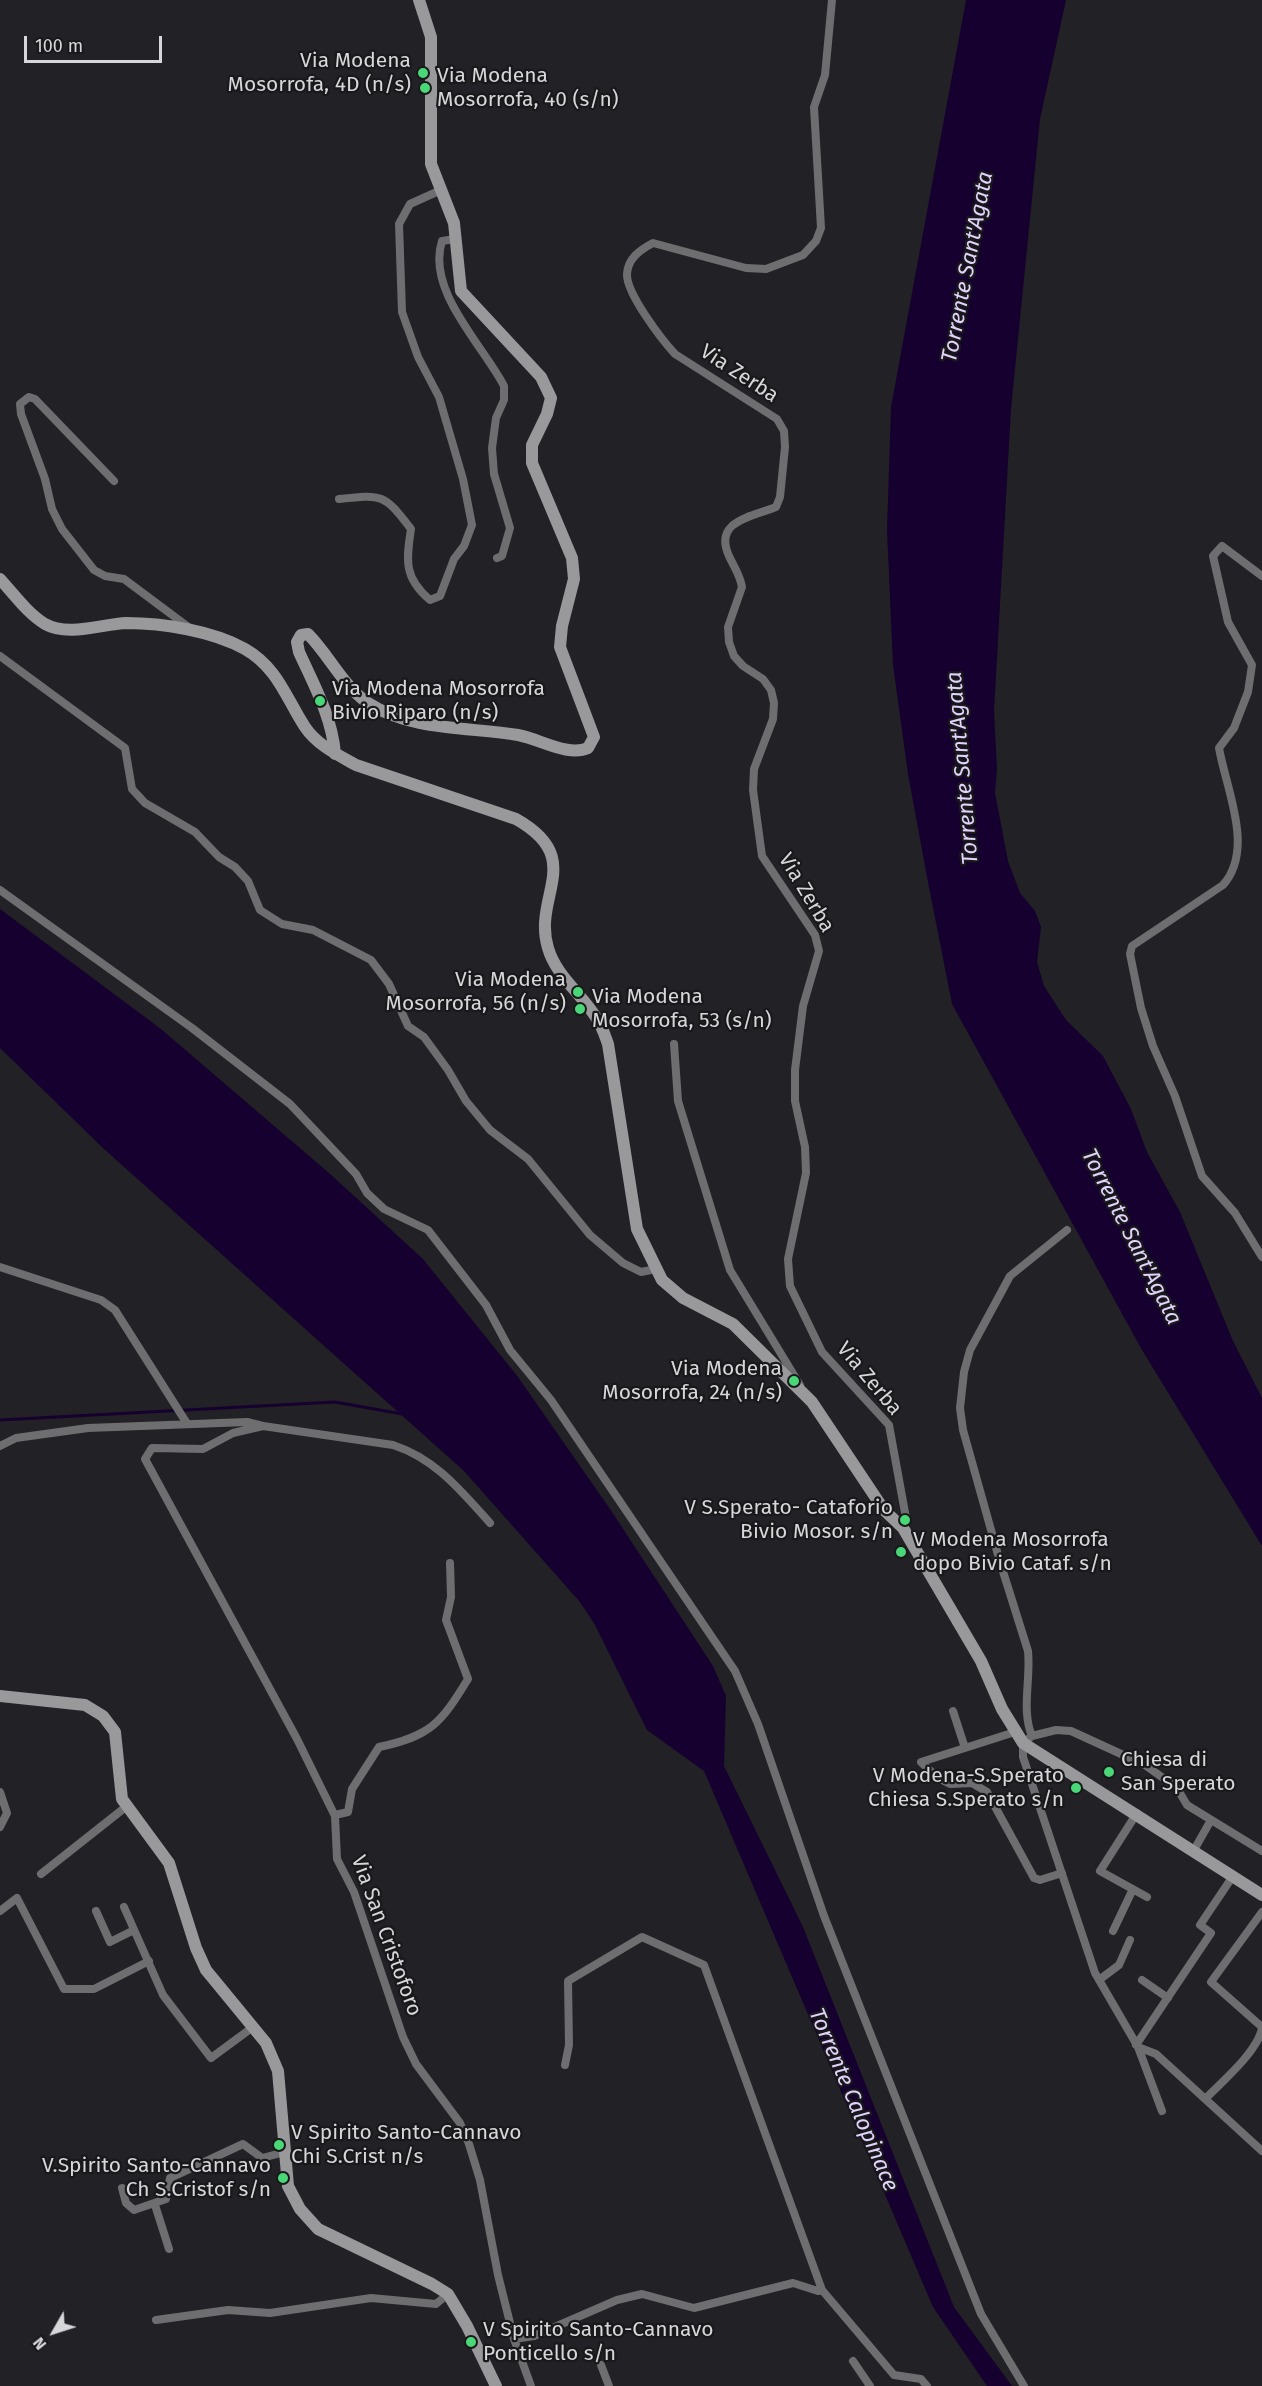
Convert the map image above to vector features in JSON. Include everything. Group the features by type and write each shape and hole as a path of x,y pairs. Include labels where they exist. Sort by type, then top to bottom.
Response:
{"street":[{"path":"335,754 333,733 328,717 299,652 297,642 301,635 308,634 318,644 353,690 368,703 397,716 434,725 520,735 578,752 588,748 594,736 560,646 562,627 574,579 572,558 532,463 532,445 547,414 551,398 541,377 461,291 454,223 431,164 431,37 419,0"},
{"name":"Via Zerba","path":"832,0 825,75 814,107 821,228 816,242 803,255 766,269 746,268 653,243 640,251 630,263 627,276 633,294 665,344 692,366 777,419 784,431 780,497 776,507 734,523 726,532 724,545 742,587 728,627 729,642 734,656 743,666 763,678 771,690 774,704 773,719 754,769 753,779 762,856 815,935 819,951 803,1006 795,1070 795,1101 805,1147 806,1173 788,1259 790,1286 822,1352 889,1425 906,1518 903,1528"},
{"path":"339,499 376,495 392,504 411,529 407,552 408,570 416,587 430,600 440,596 454,559 464,546 472,525 460,470 439,397 418,357 402,312 399,224 410,204 441,190"},
{"path":"455,239 442,241 438,254 442,276 454,309 504,386 504,400 496,418 492,448 494,474 510,528 502,556 497,558"},
{"path":"114,481 35,399 29,397 20,404 21,414 45,479 52,509 62,529 94,570 105,576 124,579 193,631"},
{"path":"1262,576 1222,546 1213,556 1228,622 1252,665 1248,692 1234,728 1219,748 1238,837 1230,877 1223,885 1132,946 1130,954 1141,1008 1153,1046 1179,1107 1202,1176 1235,1212 1262,1257"},
{"path":"0,579 29,611 46,624 62,629 143,623 193,631 244,648 267,664 289,696 305,727 335,754 356,765 516,819 537,831 548,847 555,875 545,928 547,947 556,967 597,1019 608,1044 637,1229 656,1269 662,1280 683,1298 733,1324 811,1401"},
{"path":"1,657 125,748 132,789 145,803 195,832 219,858 236,867 248,881 260,910 282,924 313,930 371,960 389,984 408,1026 424,1037 448,1070 466,1101 490,1130 528,1159 598,1242 623,1263 641,1272 656,1269"},
{"path":"0,890 192,1028 290,1104 356,1174 367,1193 384,1209 428,1230 486,1305 510,1350 558,1409 735,1671 758,1724 824,1916 981,2314 1024,2386"},
{"path":"674,1044 678,1101 730,1270 811,1401 884,1510 903,1528 981,1661 1015,1732 1262,1895"},
{"path":"1067,1230 1010,1276 970,1350 964,1372 960,1408 963,1430 976,1480 1028,1651 1030,1673 1028,1740 1023,1757 1099,1980 1137,2046 1161,2110"},
{"path":"0,1267 101,1300 115,1310 184,1419"},
{"path":"0,1446 16,1438 88,1428 184,1419 247,1422 393,1445 410,1450 443,1471 490,1523"},
{"name":"Via San Cristoforo","path":"263,1426 233,1433 203,1449 152,1448 146,1453 149,1468 258,1667 334,1815 337,1859 354,1892 403,2037 416,2064 460,2123 469,2144 480,2180 498,2275 514,2339 531,2386"},
{"path":"334,1815 348,1812 352,1789 379,1748 409,1741 431,1728 447,1713 468,1679 446,1620 451,1597 450,1563"},
{"path":"0,1696 85,1706 103,1716 115,1732 122,1799 169,1863 196,1948 206,1970 266,2043 278,2071 288,2186 300,2209 318,2229 448,2294 467,2326 496,2386"},
{"path":"953,1711 965,1748"},
{"path":"1028,1740 1056,1730 1071,1731 1145,1765 1178,1788 1187,1805 1262,1851"},
{"path":"1015,1732 921,1762 938,1778 950,1784 972,1783 987,1792 1034,1878 1040,1880 1062,1874"},
{"path":"0,1792 8,1813 0,1827"},
{"path":"41,1874 127,1806"},
{"path":"1137,1813 1100,1871 1147,1897"},
{"path":"1194,1850 1211,1820"},
{"path":"1137,2046 1211,1933 1200,1925 1233,1876"},
{"path":"1113,1930 1133,1889"},
{"path":"0,1911 17,1898 64,1989 94,1989 149,1962"},
{"path":"124,1907 163,1995 211,2058 253,2027"},
{"path":"96,1911 110,1942 135,1930"},
{"path":"1206,2098 1236,2067 1260,2036 1262,2027 1211,1982 1262,1912"},
{"path":"565,2064 569,2045 568,1980 642,1937 704,1965 822,2289 894,2375 921,2379 927,2386"},
{"path":"1099,1980 1119,1965 1130,1940"},
{"path":"1142,1980 1168,1998"},
{"path":"1137,2046 1156,2054 1262,2151"},
{"path":"122,2188 130,2209 155,2205 169,2196 170,2178 243,2144 262,2158 285,2152"},
{"path":"155,2205 169,2249"},
{"path":"514,2339 534,2336 617,2300 642,2294 693,2308 793,2283 818,2291 822,2289"},
{"path":"156,2320 228,2310 270,2313 371,2298 436,2304 448,2294"},
{"path":"853,2361 870,2386"},
{"path":"601,2365 609,2386"}],"water":[{"name":"Torrente Sant'Agata","path":"966,0 1066,0 1040,119 1011,409 994,711 997,769 995,793 1008,861 1020,893 1035,911 1041,927 1037,962 1044,986 1066,1020 1103,1056 1131,1109 1147,1152 1180,1212 1233,1341 1262,1398 1262,1546 1142,1350 952,1004 927,877 908,774 893,665 887,530 891,407"},
{"name":"Torrente Calopinace","path":"0,909 161,1029 329,1173 423,1259 518,1377 610,1509 713,1666 726,1696 724,1766 803,1927 954,2307 1012,2386 987,2386 933,2307 704,1771 647,1730 595,1625 580,1602 464,1471 104,1149 0,1048"}],"waterway":[{"path":"0,1420 335,1402 402,1414"}],"place":[{"name":"Via Modena Mosorrofa, 4D (n/s)","path":"423,73"},
{"name":"Via Modena Mosorrofa, 40 (s/n)","path":"425,88"},
{"name":"Via Modena Mosorrofa Bivio Riparo (n/s)","path":"320,701"},
{"name":"Via Modena Mosorrofa, 56 (n/s)","path":"578,992"},
{"name":"Via Modena Mosorrofa, 53 (s/n)","path":"580,1009"},
{"name":"Via Modena Mosorrofa, 24 (n/s)","path":"794,1381"},
{"name":"V S.Sperato- Cataforio Bivio Mosor. s/n","path":"905,1520"},
{"name":"V Modena Mosorrofa dopo Bivio Cataf. s/n","path":"901,1552"},
{"name":"Chiesa di San Sperato","path":"1109,1772"},
{"name":"V Modena-S.Sperato Chiesa S.Sperato s/n","path":"1076,1788"},
{"name":"V Spirito Santo-Cannavo Chi S.Crist n/s","path":"279,2145"},
{"name":"V.Spirito Santo-Cannavo Ch S.Cristof s/n","path":"283,2178"},
{"name":"V Spirito Santo-Cannavo Ponticello s/n","path":"471,2342"}]}
